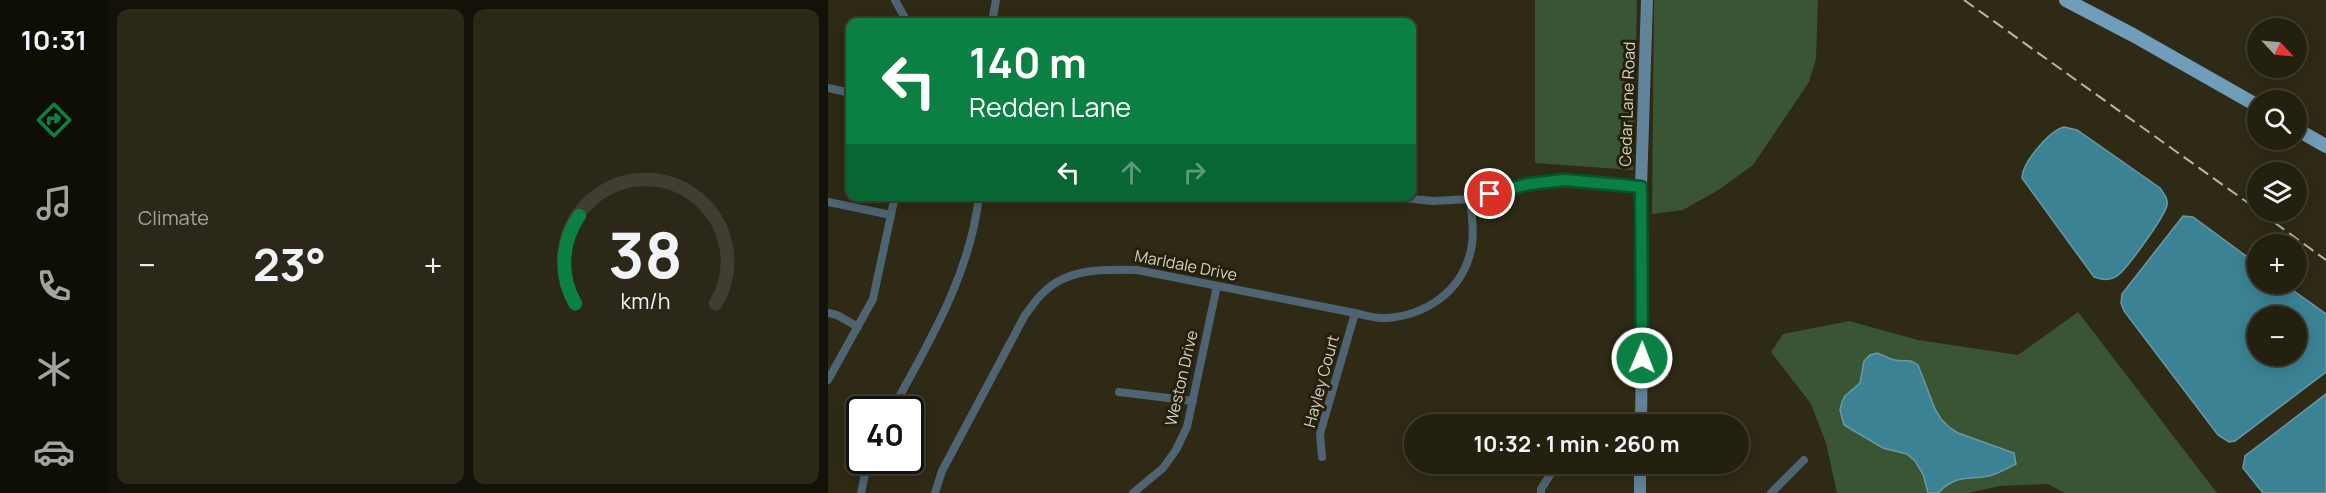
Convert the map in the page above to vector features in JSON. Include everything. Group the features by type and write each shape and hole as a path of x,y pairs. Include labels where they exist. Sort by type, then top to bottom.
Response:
{"main road":[{"path":"2066,0 2247,100"},
{"path":"2307,135 2326,146"}],"street":[{"path":"895,0 905,18"},
{"path":"993,18 996,0"},
{"name":"Cedar Lane Road","path":"1641,414 1643,267 1641,187 1647,0"},
{"path":"828,88 846,92"},
{"path":"1416,199 1470,199 1529,184 1565,180 1641,187"},
{"name":"Marldale Drive","path":"934,493 942,471 1025,315 1043,292 1063,278 1108,269 1137,270 1355,313 1385,318 1403,315 1425,308 1445,297 1462,276 1471,253 1473,233 1470,199"},
{"path":"828,380 873,299 894,201"},
{"path":"900,396 939,325 957,284 970,244 978,201"},
{"path":"828,202 891,215"},
{"name":"Weston Drive","path":"1132,493 1163,468 1176,450 1187,427 1217,286"},
{"path":"828,313 837,315 858,327"},
{"name":"Hayley Court","path":"1322,457 1320,434 1355,313"},
{"path":"1119,392 1193,401"},
{"path":"1771,493 1804,460"},
{"path":"861,493 865,474"},
{"path":"1640,474 1640,493"},
{"path":"1541,493 1541,489 1551,475"}],"green space":[{"path":"1535,0 1637,0 1633,170 1535,163"},
{"path":"1654,0 1818,0 1816,58 1809,82 1753,165 1720,189 1683,210 1652,214"},
{"path":"2078,312 2217,493 2065,493 2048,484 2000,486 1968,493 1837,493 1826,443 1811,404 1771,352 1783,334 1849,321 1918,340 2018,355"}],"water":[{"path":"2064,127 2077,130 2160,188 2166,198 2165,211 2153,230 2129,264 2112,279 2094,277 2022,178 2026,164 2037,148"},
{"path":"2183,216 2193,217 2247,257 2247,294 2298,294 2326,314 2326,372 2235,441 2229,442 2218,435 2124,311 2121,303 2122,294"},
{"path":"1877,353 1918,365 1941,419 1958,433 2014,453 2016,464 1989,476 1957,480 1938,493 1928,493 1923,474 1915,461 1907,454 1883,448 1844,425 1840,410 1842,402 1845,396 1860,383 1864,361 1870,355"},
{"path":"2326,394 2326,493 2263,493 2243,468 2245,456"}],"railway":[{"path":"1964,0 2247,202"},
{"path":"2274,222 2326,260"}],"route":[{"path":"1490,194 1529,184 1565,180 1641,187 1642,358"}]}
